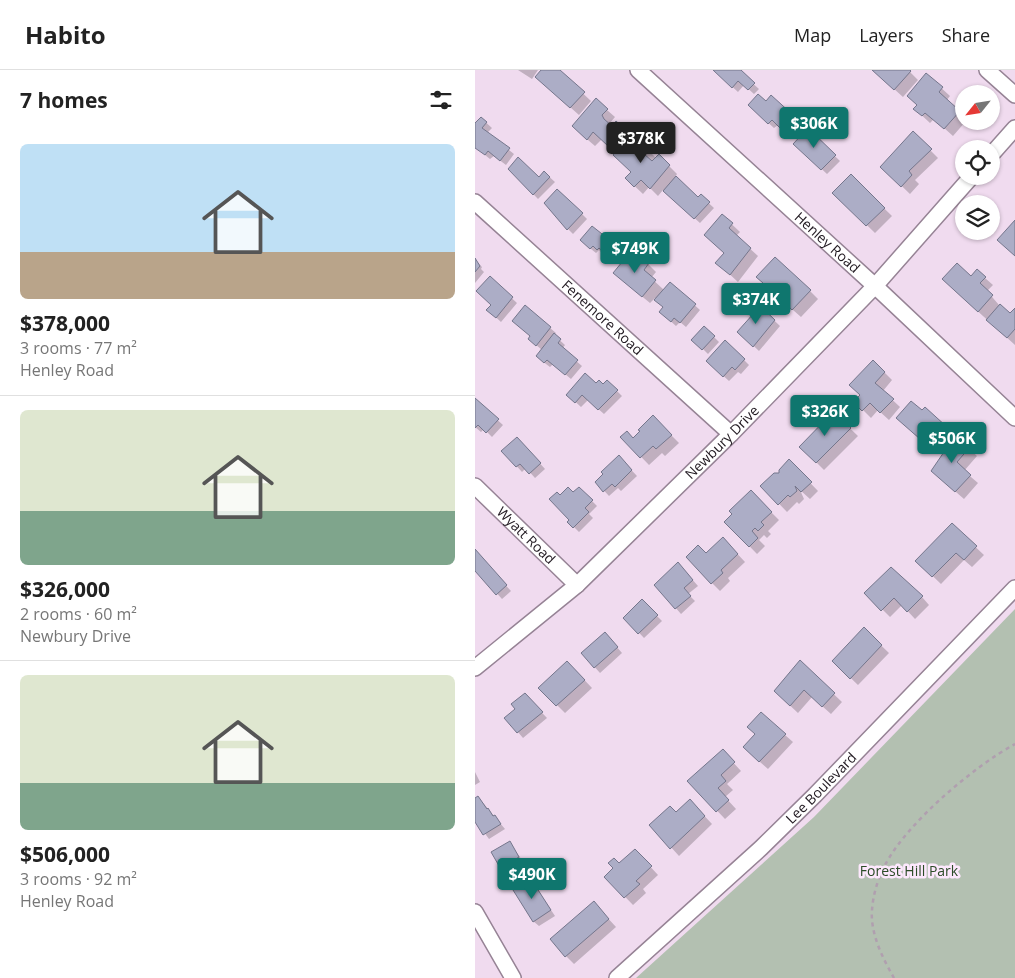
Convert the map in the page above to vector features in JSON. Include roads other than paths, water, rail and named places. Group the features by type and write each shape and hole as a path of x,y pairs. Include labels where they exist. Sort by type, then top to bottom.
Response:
{"street":[{"name":"Henley Road","path":"638,70 875,286 1015,418"},
{"path":"987,70 1015,95"},
{"path":"1000,145 1015,128"},
{"name":"Newbury Drive","path":"475,668 577,584 731,434 875,286 964,185"},
{"name":"Fenemore Road","path":"475,202 731,434"},
{"name":"Wyatt Road","path":"475,486 577,584"},
{"name":"Lee Boulevard","path":"617,978 808,802 1015,588"},
{"path":"475,912 513,978"}],"park label":[{"name":"Forest Hill Park","path":"909,871"}]}
